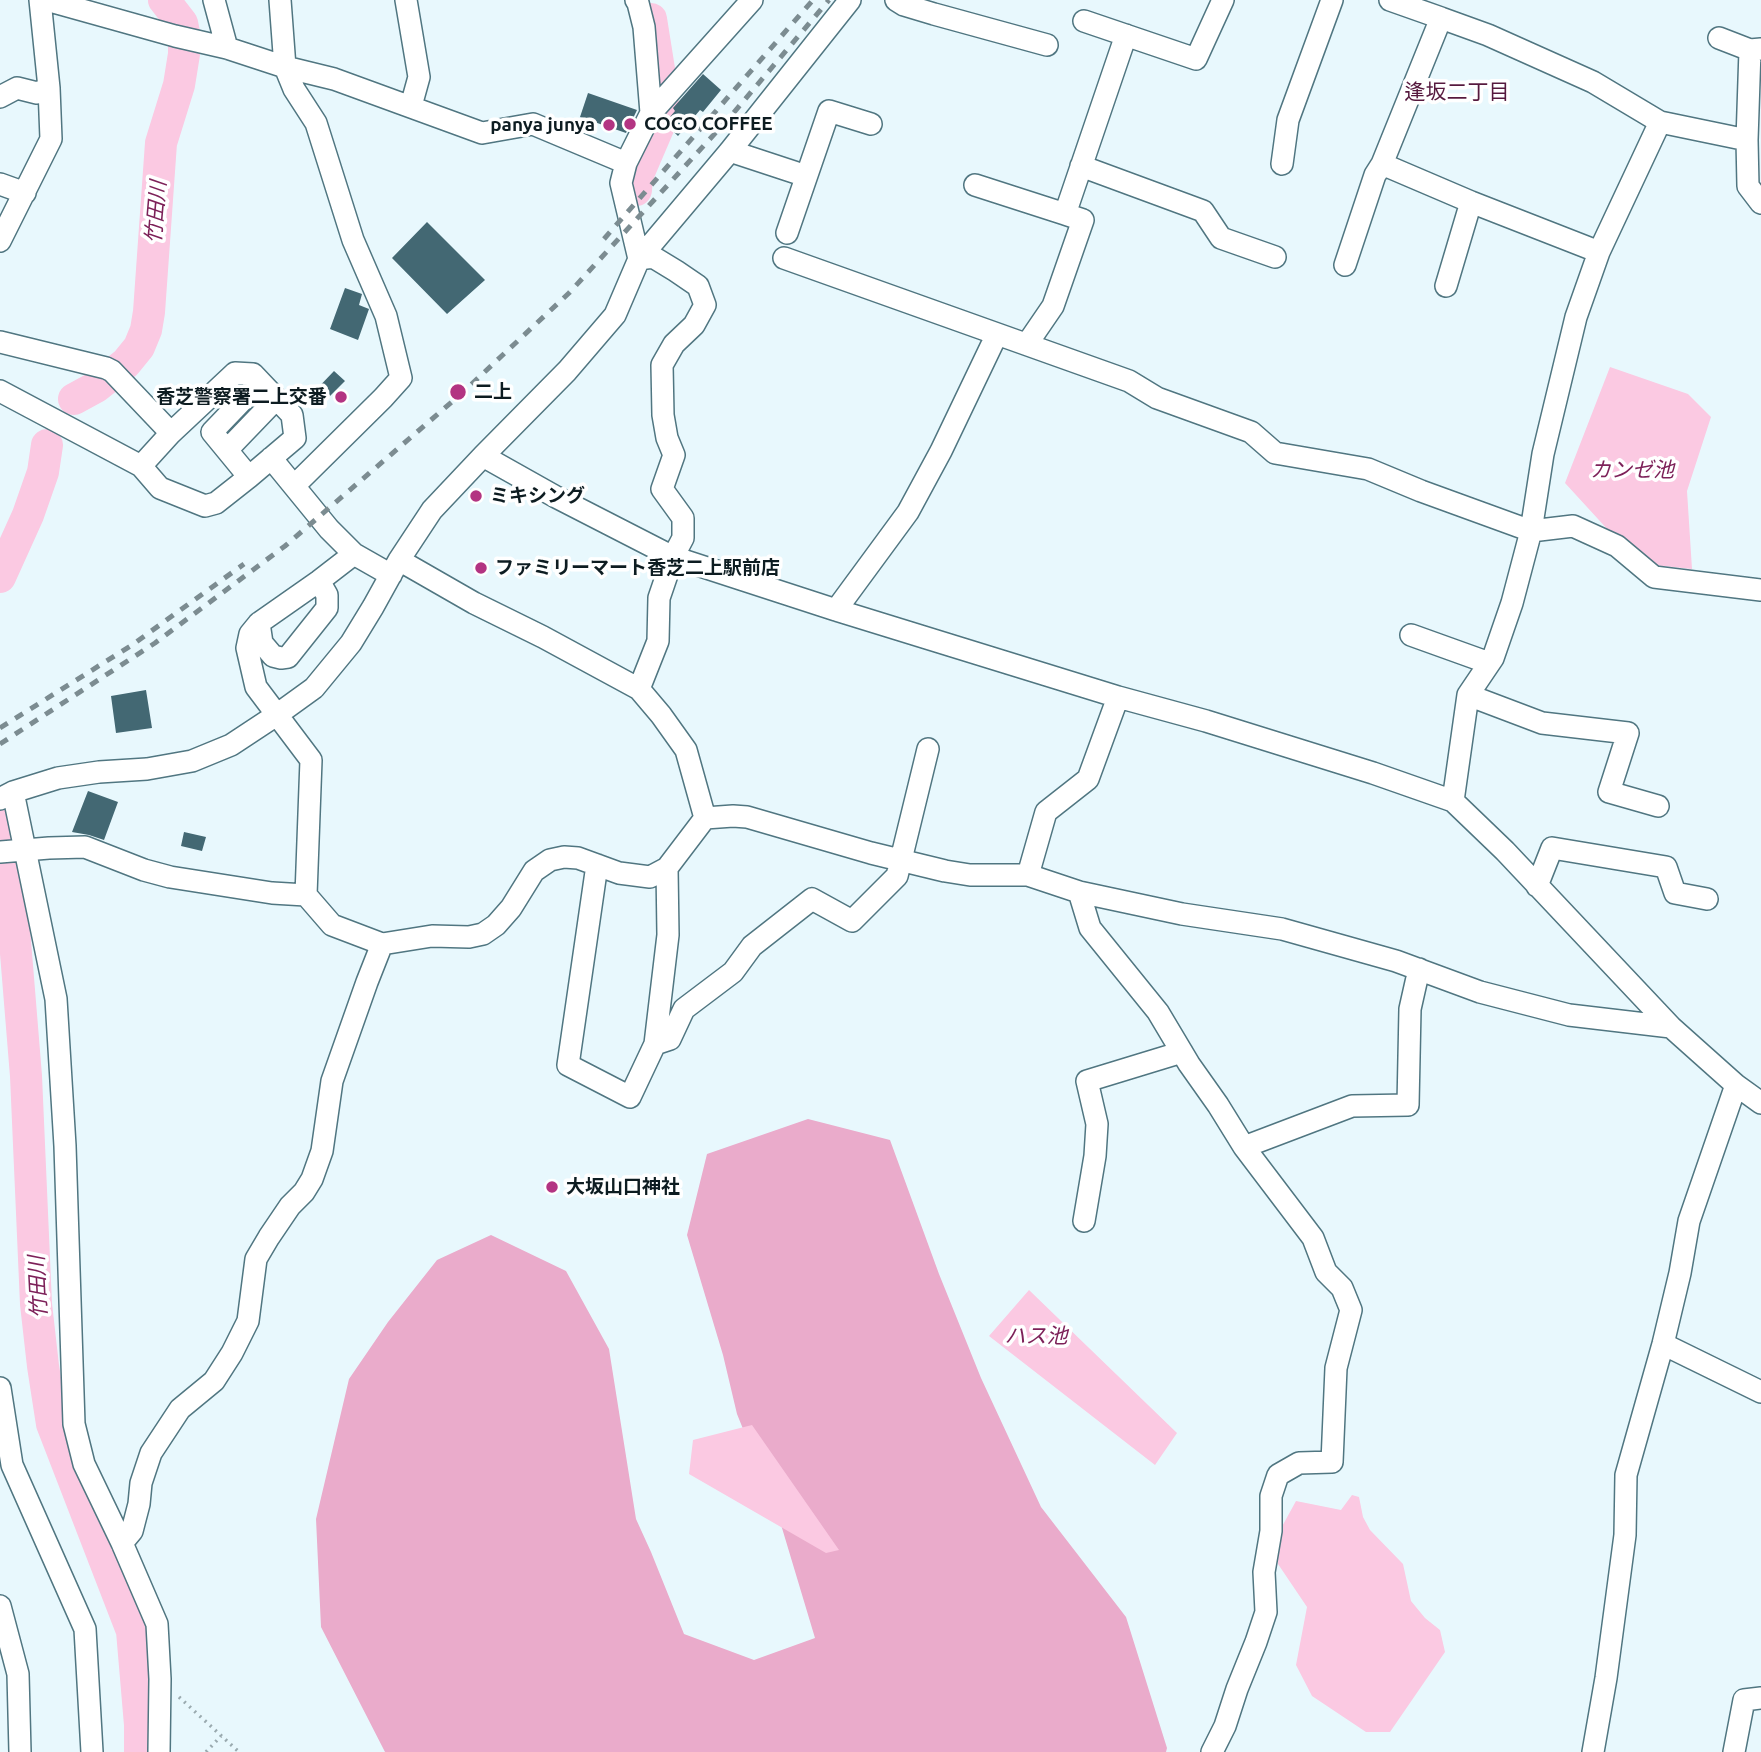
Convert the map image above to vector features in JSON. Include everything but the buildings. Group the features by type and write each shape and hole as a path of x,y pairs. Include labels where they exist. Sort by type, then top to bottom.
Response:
{"street":[{"path":"0,241 51,139 40,0"},
{"path":"46,0 334,79 482,133 533,124 626,163"},
{"path":"214,0 227,48"},
{"path":"280,0 285,66 294,89 316,123 353,240 386,316 401,378 294,486"},
{"path":"407,0 419,77 411,106"},
{"path":"636,0 659,103"},
{"path":"639,260 621,183 626,163 659,103 752,0"},
{"path":"159,1752 160,1679 156,1624 84,1464 74,1423 65,1146 56,999 24,850 6,796 58,778 147,769 191,761 231,745 314,688 351,643 432,510 567,371 615,315 639,260 850,0"},
{"path":"896,0 904,5 947,8 1047,45"},
{"path":"1084,21 1196,59 1223,0"},
{"path":"1282,164 1288,120 1332,0"},
{"path":"1391,0 1488,35 1593,82 1660,122 1747,140"},
{"path":"1345,265 1375,175 1382,164 1441,18"},
{"path":"1065,214 1126,35"},
{"path":"1719,38 1756,50 1747,140 1748,186 1761,203"},
{"path":"0,97 17,88 37,93 49,88"},
{"path":"787,233 829,111 871,124"},
{"path":"1453,801 1468,695 1493,658 1512,603 1531,531 1543,454 1576,317 1599,252 1660,122"},
{"path":"730,151 806,176"},
{"path":"1382,164 1599,252"},
{"path":"1081,166 1203,211 1221,238 1275,257"},
{"path":"0,184 25,193"},
{"path":"975,185 1083,220 1053,306 1027,344"},
{"path":"1446,286 1471,202"},
{"path":"639,260 653,257 698,286 705,304 694,326 674,344 663,365 663,415 667,438 674,454 662,489 683,518 683,538 673,557 659,598 658,641 639,689"},
{"path":"784,258 1129,381 1157,398 1251,432 1275,453 1368,469 1531,531 1573,526 1617,547 1654,577 1761,590"},
{"path":"836,610 908,512 941,451 997,334"},
{"path":"0,342 106,368 116,375 171,433"},
{"path":"0,391 141,466 160,488 205,506 216,503 295,438 292,415 253,374 235,373 171,433 141,466"},
{"path":"249,477 212,432 260,382"},
{"path":"227,450 276,399"},
{"path":"482,456 673,557 1118,698 1206,721 1373,773 1453,801 1505,851 1671,1027 1736,1085 1761,1103"},
{"path":"271,458 354,554 395,567 453,592 543,636 639,689 686,750 705,818"},
{"path":"354,554 259,623 250,634 247,648 256,687 311,760 306,895 332,925 383,944 432,936 469,937 483,934 496,925 511,908 534,871 550,860 578,858 619,873 650,877 667,868 705,818"},
{"path":"259,623 262,643 273,656 281,659 288,657 327,608 327,596 319,581"},
{"path":"1411,635 1489,663"},
{"path":"1468,695 1542,723 1628,733 1609,792 1658,806"},
{"path":"1028,875 1046,811 1088,779 1118,698"},
{"path":"655,1044 670,1039 684,1009 733,971 752,946 812,899 852,921 897,876 928,749"},
{"path":"705,818 747,817 945,871 970,875 1028,875 1079,892 1182,914 1282,929 1396,961 1480,992 1569,1015 1671,1027"},
{"path":"0,852 85,847 170,877 272,893 306,895"},
{"path":"1537,886 1552,848 1666,867 1675,892 1707,899"},
{"path":"597,865 568,1065 630,1097 655,1044 668,935 667,868"},
{"path":"1079,892 1090,928 1158,1012 1244,1147 1313,1238 1326,1272 1342,1288 1351,1310 1336,1368 1332,1462 1299,1463 1278,1475 1271,1496 1271,1531 1264,1572 1266,1612 1225,1726 1212,1752"},
{"path":"122,1544 132,1531 141,1483 151,1453 180,1409 214,1381 232,1353 248,1321 256,1259 290,1206 312,1179 322,1150 332,1082 383,944"},
{"path":"1244,1147 1352,1106 1408,1105 1410,1009 1419,970"},
{"path":"1084,1221 1095,1156 1097,1124 1087,1081 1182,1052"},
{"path":"1593,1752 1625,1535 1626,1475 1663,1344 1689,1221 1736,1085"},
{"path":"1663,1344 1761,1392"},
{"path":"0,1388 12,1465 85,1629 92,1752"},
{"path":"0,1606 18,1674 14,1750"},
{"path":"1734,1752 1744,1700 1761,1699"}],"path":[{"path":"160,1679 239,1752"},
{"path":"206,1752 221,1736"}],"shaded area":[{"path":"808,1119 890,1140 981,1378 1041,1507 1126,1617 1166,1752 385,1752 321,1627 316,1519 349,1379 388,1322 437,1260 491,1235 566,1271 609,1349 636,1519 684,1634 754,1660 815,1638 779,1518 737,1414 723,1355 687,1235 707,1154"}],"water":[{"name":"カンゼ池","path":"1610,367 1688,394 1711,417 1687,491 1692,569 1653,565 1609,531 1565,483"},
{"name":"ハス池","path":"1029,1290 1177,1433 1155,1465 989,1336"},
{"path":"752,1425 839,1550 826,1553 689,1474 693,1440"},
{"path":"1352,1495 1359,1497 1363,1517 1370,1530 1403,1564 1411,1601 1425,1618 1440,1630 1445,1652 1390,1732 1366,1732 1312,1696 1296,1665 1307,1607 1278,1564 1279,1532 1296,1501 1341,1510"}],"waterway":[{"name":"竹田川","path":"74,399 96,387 126,363 139,347 146,330 161,143 179,85 184,54 182,23 164,0"},
{"path":"636,190 637,177 663,111 651,19"},
{"name":"竹田川","path":"0,577 28,515 43,472 47,445"},
{"name":"竹田川","path":"0,807 11,892 26,1076 36,1304 43,1366 52,1424 132,1631 140,1752"}],"railway":[{"path":"604,239 813,0"},
{"path":"0,744 155,643 285,546 461,394 569,293 730,117 829,0"},
{"path":"0,728 132,645 244,564"}],"place":[{"name":"COCO COFFEE","path":"630,124"},
{"name":"panya junya","path":"609,125"},
{"name":"二上","path":"458,392"},
{"name":"香芝警察署二上交番","path":"341,397"},
{"name":"ミキシング","path":"476,496"},
{"name":"ファミリーマート香芝二上駅前店","path":"481,568"},
{"name":"大坂山口神社","path":"552,1187"}],"district":[{"name":"逢坂二丁目","path":"1457,92"}]}
